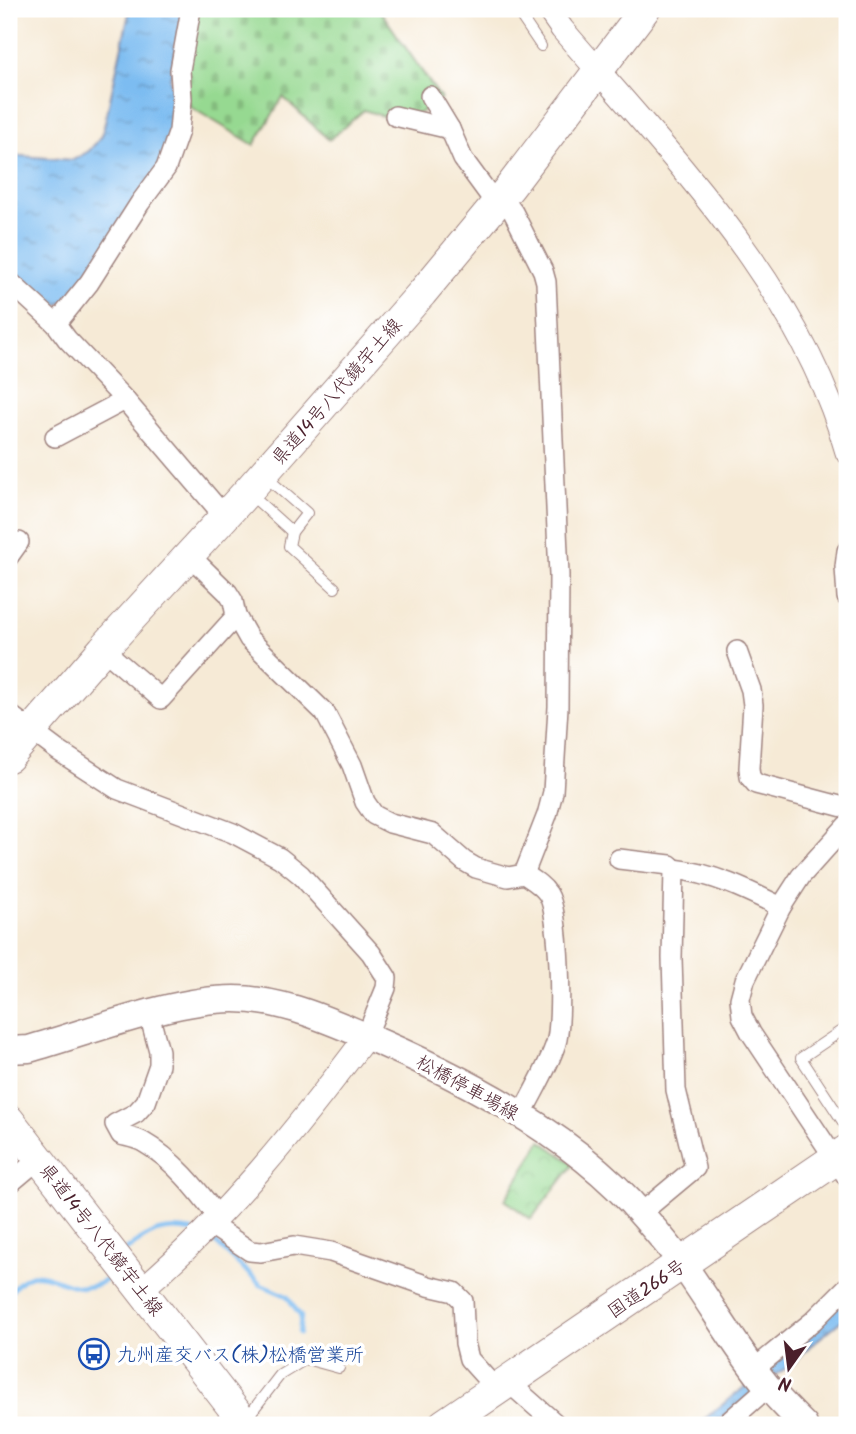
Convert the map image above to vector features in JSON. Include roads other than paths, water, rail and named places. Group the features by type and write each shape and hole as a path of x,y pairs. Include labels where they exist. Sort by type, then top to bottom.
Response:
{"highway":[{"name":"国道266号","path":"450,1424 501,1385 843,1162"}],"main road":[{"name":"県道14号八代鏡宇土線","path":"9,757 20,723 103,649 255,483 422,293 499,201 645,9"},
{"name":"松橋停車場線","path":"9,1050 29,1049 194,1003 233,999 267,1001 300,1010 435,1067 521,1116 565,1145 588,1162 641,1213 683,1264 761,1379 804,1425"},
{"name":"県道14号八代鏡宇土線","path":"9,1120 244,1424"}],"street":[{"path":"56,324 82,292 140,203 166,169 179,131 182,99 180,70 191,9"},
{"path":"548,9 746,247 781,302 810,359 846,445"},
{"path":"430,96 450,129 463,159 519,224 546,282 557,508 560,643 553,792 524,874"},
{"path":"395,116 450,129"},
{"path":"9,281 56,324 224,516"},
{"path":"55,437 125,400"},
{"path":"847,551 847,597"},
{"path":"189,555 228,593 236,616 250,639 325,713 352,765 365,802 374,815 390,823 433,834 476,868 508,877 524,874 541,884 550,896 554,911 559,1024 556,1044 521,1116"},
{"path":"103,649 161,699 236,616"},
{"path":"737,650 751,690 753,705 750,777 756,784 847,808"},
{"path":"20,723 117,789 233,834 280,858 301,875 371,953 387,978 386,988 366,1037 329,1086 208,1228 141,1290"},
{"path":"843,1162 751,1033 742,1016 740,999 745,980 780,907 801,876 847,825"},
{"path":"619,859 670,865 674,869 713,877 780,907"},
{"path":"641,1213 695,1168 676,1090 672,958 674,869"},
{"path":"149,1014 159,1051 156,1076 146,1102 136,1113 115,1124 121,1135 139,1140 159,1153 187,1180 208,1228 250,1251 261,1252 294,1246 331,1252 428,1286 454,1292 463,1301 466,1313 465,1343 469,1359 557,1425"},
{"path":"9,1184 40,1158"},
{"path":"724,1425 761,1379 847,1287"}],"lane":[{"path":"516,9 541,46"},
{"path":"255,483 307,513 292,532 289,545 335,588"},
{"path":"255,483 292,532"},
{"path":"847,1027 801,1058 847,1128"},
{"path":"244,1424 280,1375 306,1359 339,1368"}],"water":[{"path":"130,9 184,9 170,79 174,101 174,127 162,167 68,300 47,306 13,279 9,272 9,155 73,160 89,151 102,136"},
{"path":"847,1297 847,1316 810,1346 793,1364 775,1375 713,1425 697,1425 771,1366"}],"waterway":[{"path":"126,1250 156,1232 172,1229 192,1231"},
{"path":"207,1237 261,1285 287,1296 301,1317 299,1333"},
{"path":"9,1295 21,1281 33,1275 81,1287 95,1285 110,1277"}],"place":[{"name":"九州産交バス(株)松橋営業所","path":"94,1354"}]}
